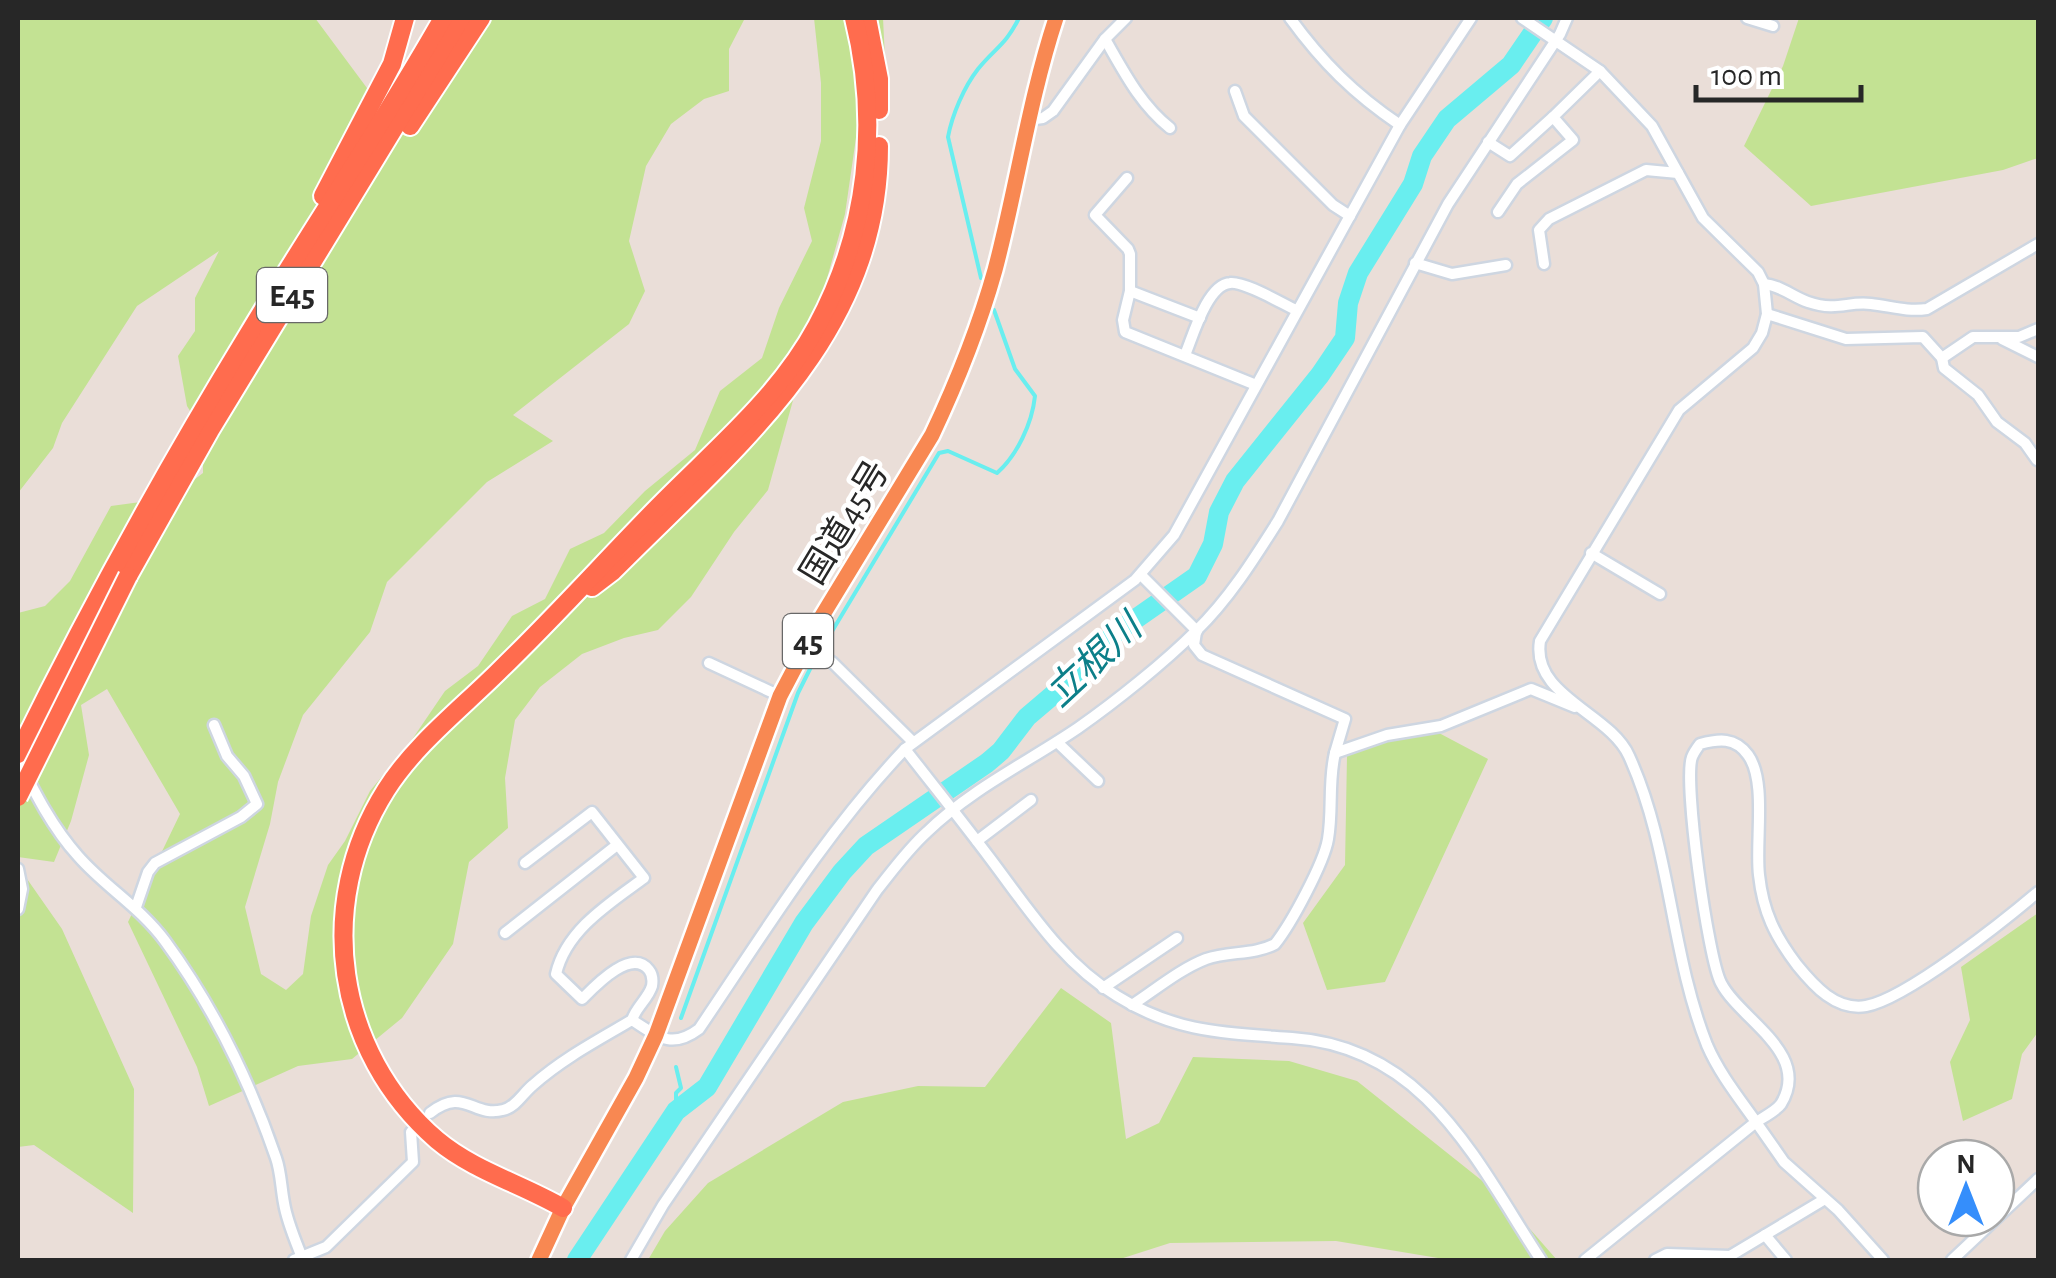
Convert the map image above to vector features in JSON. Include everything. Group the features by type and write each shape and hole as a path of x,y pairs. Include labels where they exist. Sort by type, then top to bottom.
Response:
{"highway":[{"path":"294,277 335,171 392,64 405,18"},
{"name":"E45","path":"18,756 120,573 186,472 443,18"},
{"name":"E45","path":"294,277 462,18"},
{"path":"294,277 405,133 480,18"},
{"path":"563,1208 461,1157 437,1140 390,1090 373,1061 350,1001 342,941 346,893 360,842 389,786 417,751 568,605 602,563 758,407 789,370 818,325 847,256 865,181 868,92 854,18"},
{"path":"568,605 614,571 777,406 830,331 860,260 877,184 879,79 867,18"},
{"name":"国道45号","path":"539,1260 656,1035 780,696 814,628 946,406 995,270 1028,120 1056,18"},
{"name":"E45","path":"18,797 120,573"}],"street":[{"path":"1028,120 1044,118 1053,111 1106,38 1126,18"},
{"path":"1290,18 1309,46 1359,97 1400,125"},
{"path":"632,1020 675,1042 698,1029 836,828 873,782 909,746 1141,575 1174,535 1400,125 1471,18"},
{"path":"1522,18 1557,37 1600,71 1652,126 1703,218 1758,272 1764,284 1767,314 1753,348 1679,410 1551,619 1540,641 1540,666 1556,687 1628,752 1656,832 1694,1003 1708,1046 1784,1162 1826,1199 1883,1260"},
{"path":"631,1260 877,890 928,831 951,807 1080,726 1194,628 1248,569 1278,521 1415,263 1488,142 1570,18"},
{"path":"1747,18 1773,26"},
{"path":"1106,38 1133,90 1151,113 1170,128"},
{"path":"1488,142 1510,156 1600,71"},
{"path":"1235,91 1244,116 1333,205 1350,216"},
{"path":"1498,212 1518,184 1573,140 1554,118"},
{"path":"1544,264 1539,230 1549,219 1646,170 1678,173"},
{"path":"1127,178 1095,215 1128,249 1130,291 1123,320 1125,332 1256,385"},
{"path":"1764,284 1834,309 1867,303 1914,311 1926,309 2038,244"},
{"path":"1415,263 1452,274 1506,265"},
{"path":"1186,355 1214,292 1231,283 1296,310"},
{"path":"1130,291 1200,318"},
{"path":"1767,314 1846,339 1916,336 1929,341 1942,358 1944,368 1978,395 1997,422 2025,442 2038,460"},
{"path":"1942,358 1973,338 2019,337 2038,329"},
{"path":"1996,336 2038,357"},
{"path":"1591,553 1660,594"},
{"path":"1132,1005 1206,960 1234,951 1263,950 1275,944 1324,853 1335,752 1345,719 1202,655 1194,646 1194,628 1141,575"},
{"path":"832,662 909,746 914,760 1054,941 1103,988 1132,1005 1190,1028 1326,1043 1381,1064 1436,1105 1541,1260"},
{"path":"709,663 780,696"},
{"path":"1335,752 1441,726 1531,689 1591,715"},
{"path":"136,907 155,863 242,817 258,804 244,776 227,756 214,725"},
{"path":"1586,1260 1780,1106 1787,1082 1785,1059 1722,985 1711,955 1690,788 1691,758 1700,744 1718,739 1732,741 1747,753 1756,773 1762,906 1785,950 1814,987 1836,1002 1865,1006 1904,989 2002,922 2038,892"},
{"path":"1057,742 1098,781"},
{"path":"18,756 47,816 79,858 136,907 164,940 228,1045 276,1156 284,1206 299,1259 326,1247 413,1162 411,1132"},
{"path":"978,841 1030,800"},
{"path":"430,1113 453,1100 492,1111 510,1108 541,1078 632,1020 652,985 653,976 642,964 618,968 582,999 556,974 568,946 587,923 644,878 592,812 524,864"},
{"path":"505,933 617,845"},
{"path":"18,868 22,890 18,909"},
{"path":"1103,988 1177,938"},
{"path":"1952,1260 2038,1179"},
{"path":"1654,1260 1667,1254 1730,1256 1826,1199"},
{"path":"1765,1235 1786,1260"}],"green space":[{"path":"18,18 315,18 387,115 485,18 745,18 729,49 729,91 704,99 671,124 646,166 629,241 645,291 629,324 513,415 553,441 487,482 387,582 370,632 303,715 278,782 245,907 261,974 286,990 303,974 311,916 328,865 370,791 445,691 478,666 512,616 545,599 570,549 604,533 645,491 695,450 720,391 762,358 779,308 812,241 804,208 821,141 821,83 814,18 883,18 886,79 856,84 857,131 845,214 768,490 734,532 691,597 658,630 582,654 540,687 515,720 505,778 508,828 469,862 453,944 402,1018 352,1059 298,1066 209,1106 197,1067 128,922 180,814 107,689 81,705 89,755 71,821 54,862 18,857 18,613 45,606 70,581 111,506 170,498 203,473 203,448 197,422 187,406 178,356 195,331 195,298 219,251 137,306 62,423 53,448 18,493"},
{"path":"1799,18 2038,18 2038,158 2003,170 1811,206 1744,146 1783,66"},
{"path":"1422,724 1488,759 1385,982 1327,990 1303,923 1345,865 1347,756"},
{"path":"18,866 62,929 134,1089 133,1213 34,1145 18,1147"},
{"path":"2038,913 2038,1032 2022,1054 2012,1099 1963,1121 1950,1062 1970,1020 1961,967"},
{"path":"1061,988 1111,1023 1126,1139 1159,1123 1193,1057 1289,1061 1357,1081 1500,1195 1557,1260 1450,1260 1336,1241 1170,1243 1117,1260 648,1260 665,1231 708,1183 843,1102 918,1086 985,1087"}],"waterway":[{"path":"981,278 948,137 968,84 1019,18"},
{"name":"立根川","path":"577,1260 676,1111 707,1087 804,923 842,872 866,846 987,763 1027,717 1087,666 1114,634 1197,576 1213,544 1219,512 1235,481 1345,338 1348,303 1358,273 1413,184 1422,156 1447,119 1511,65 1543,18"},
{"path":"681,1018 798,693 813,663 939,453 948,451 997,473 1022,438 1035,396 1015,369 994,310"},
{"path":"676,1067 681,1088 676,1093 676,1111"}]}
